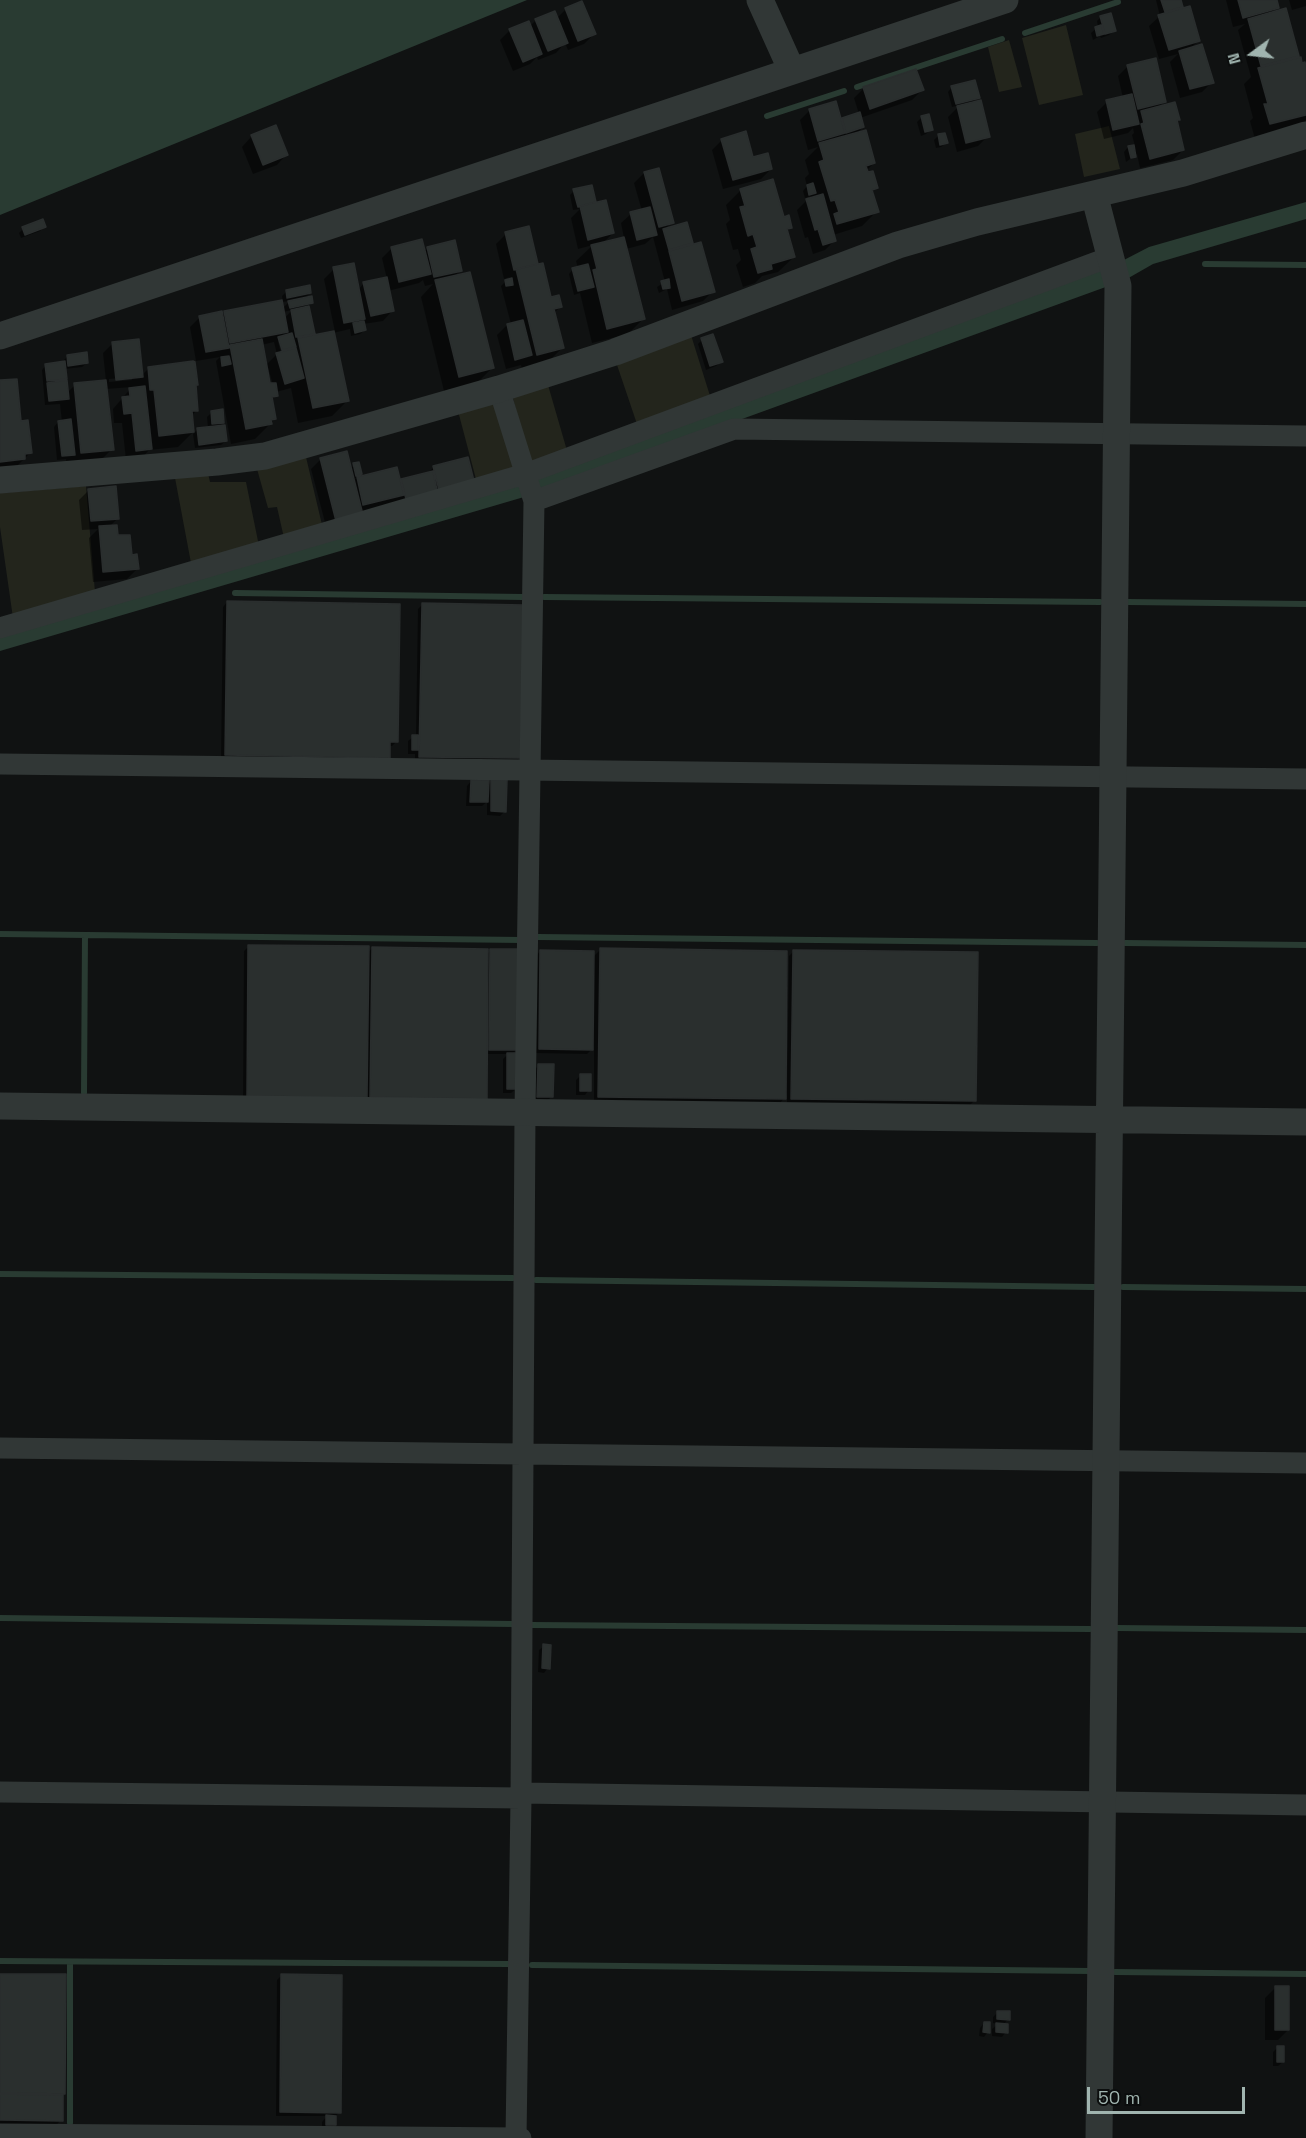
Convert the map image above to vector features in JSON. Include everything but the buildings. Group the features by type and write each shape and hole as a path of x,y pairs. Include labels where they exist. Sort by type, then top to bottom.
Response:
{"street":[{"path":"760,0 792,71"},
{"path":"0,336 1005,0"},
{"path":"0,480 265,456 499,389 615,352 898,245 977,222 1184,173 1306,135"},
{"path":"1094,194 1113,268 1117,434 1099,2138"},
{"path":"0,628 526,475 1113,268"},
{"path":"499,389 534,501 525,1112 521,1796 516,2138"},
{"path":"534,501 734,429 1306,436"},
{"path":"0,764 1306,779"},
{"path":"0,1106 1306,1122"},
{"path":"0,1448 1306,1463"},
{"path":"0,1792 1306,1805"},
{"path":"0,2134 521,2138"}],"shaded area":[{"path":"0,0 527,0 0,215"},
{"path":"1066,25 1083,95 1039,105 1022,38"},
{"path":"1009,40 1022,87 999,92 988,47"},
{"path":"1109,126 1120,169 1084,177 1075,134"},
{"path":"1306,202 1306,219 1153,264 1125,280 541,492 0,651 0,637 535,479 1122,261 1149,247"},
{"path":"691,335 711,399 638,427 616,362"},
{"path":"548,385 568,454 530,468 512,394"},
{"path":"491,402 498,407 517,473 477,483 458,411"},
{"path":"306,457 323,529 284,538 277,507 268,508 257,469"},
{"path":"208,473 210,482 246,482 259,546 191,563 175,478"},
{"path":"86,486 95,592 13,618 0,527 0,493"}],"waterway":[{"path":"1025,33 1118,2"},
{"path":"857,87 1002,39"},
{"path":"767,116 844,91"},
{"path":"1205,264 1306,265"},
{"path":"235,593 523,597"},
{"path":"544,597 1100,602"},
{"path":"1128,602 1306,604"},
{"path":"0,934 522,940"},
{"path":"84,1093 85,935"},
{"path":"538,937 1097,943"},
{"path":"1125,943 1306,945"},
{"path":"0,1274 513,1278"},
{"path":"536,1280 1094,1287"},
{"path":"1123,1287 1306,1289"},
{"path":"0,1618 514,1624"},
{"path":"531,1625 1090,1629"},
{"path":"1117,1628 1306,1630"},
{"path":"0,1961 508,1964"},
{"path":"70,1962 70,2123"},
{"path":"532,1965 1090,1971"},
{"path":"1115,1972 1306,1974"}]}
